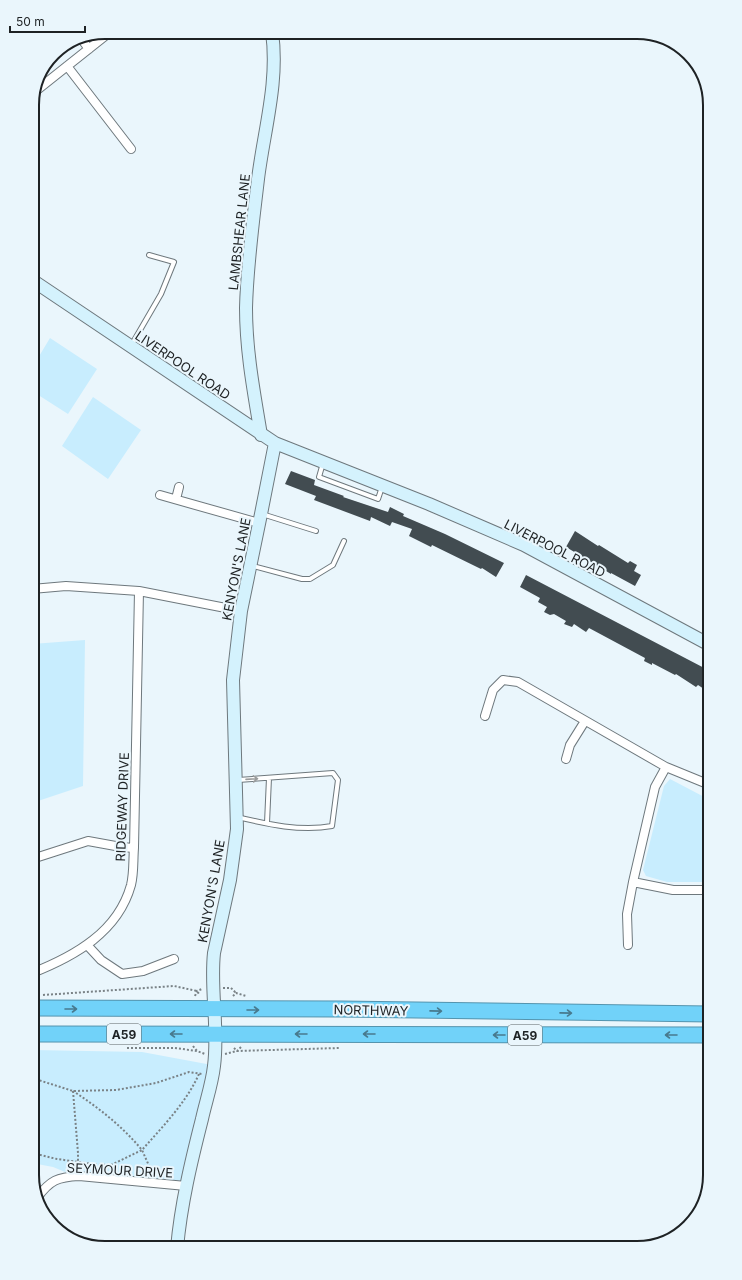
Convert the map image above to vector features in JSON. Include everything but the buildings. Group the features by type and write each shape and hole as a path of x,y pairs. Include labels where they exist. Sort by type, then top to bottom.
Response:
{"highway":[{"name":"NORTHWAY","path":"39,1002 214,1010 341,1009 703,1014"},
{"name":"NORTHWAY","path":"39,1034 703,1035"}],"street":[{"name":"LAMBSHEAR LANE","path":"260,435 248,341 246,309 248,269 258,177 274,82 275,48 273,39"},
{"path":"42,86 101,40"},
{"path":"84,43 89,49"},
{"path":"67,66 131,149"},
{"name":"LIVERPOOL ROAD","path":"39,285 260,435 275,443 480,525 524,545 703,641"},
{"name":"KENYON'S LANE","path":"178,1241 179,1223 186,1186 212,1076 215,1055 214,959 230,880 237,828 233,680 241,611 275,443"},
{"path":"176,499 179,488"},
{"path":"160,495 260,518"},
{"path":"39,588 66,586 139,591 241,611"},
{"name":"RIDGEWAY DRIVE","path":"39,970 88,946 107,928 126,899 131,883 134,848 139,591"},
{"path":"485,716 493,690 503,680 518,682 666,767 703,782"},
{"path":"566,758 570,745 585,721"},
{"path":"628,945 628,914 633,882 654,787 666,767"},
{"path":"39,857 88,840 121,847 134,848"},
{"path":"633,882 673,890 703,890"},
{"path":"88,946 102,960 122,974 143,971 174,958"},
{"name":"SEYMOUR DRIVE","path":"42,1193 51,1182 59,1178 79,1176 186,1186"}],"lane":[{"path":"131,347 161,294 174,262 149,255"},
{"path":"260,518 316,531"},
{"path":"250,565 302,579 310,579 333,565 344,541"},
{"path":"235,780 333,773 338,780 332,826 288,826 236,817"},
{"path":"267,823 269,778"}],"path":[{"path":"39,1001 174,986 197,990 199,994"},
{"path":"233,996 236,993"},
{"path":"197,1051 201,1047"},
{"path":"234,1048 237,1052"},
{"path":"73,1091 116,1090 156,1083 189,1072 212,1076"},
{"path":"39,1155 57,1159 111,1165 142,1150 170,1119 188,1096 199,1074"},
{"path":"39,1080 73,1091 93,1104 117,1123 142,1150 150,1168 149,1183"},
{"path":"73,1091 79,1176"}],"shaded area":[{"path":"50,338 97,369 68,414 39,395 39,356"},
{"path":"93,397 141,430 108,479 62,446"},
{"path":"85,640 83,786 39,801 39,643"},
{"path":"670,779 703,796 703,882 667,882 646,876 643,870 664,786"},
{"path":"39,1050 142,1052 212,1065 183,1183 146,1178 70,1174 53,1167 39,1164"}]}
